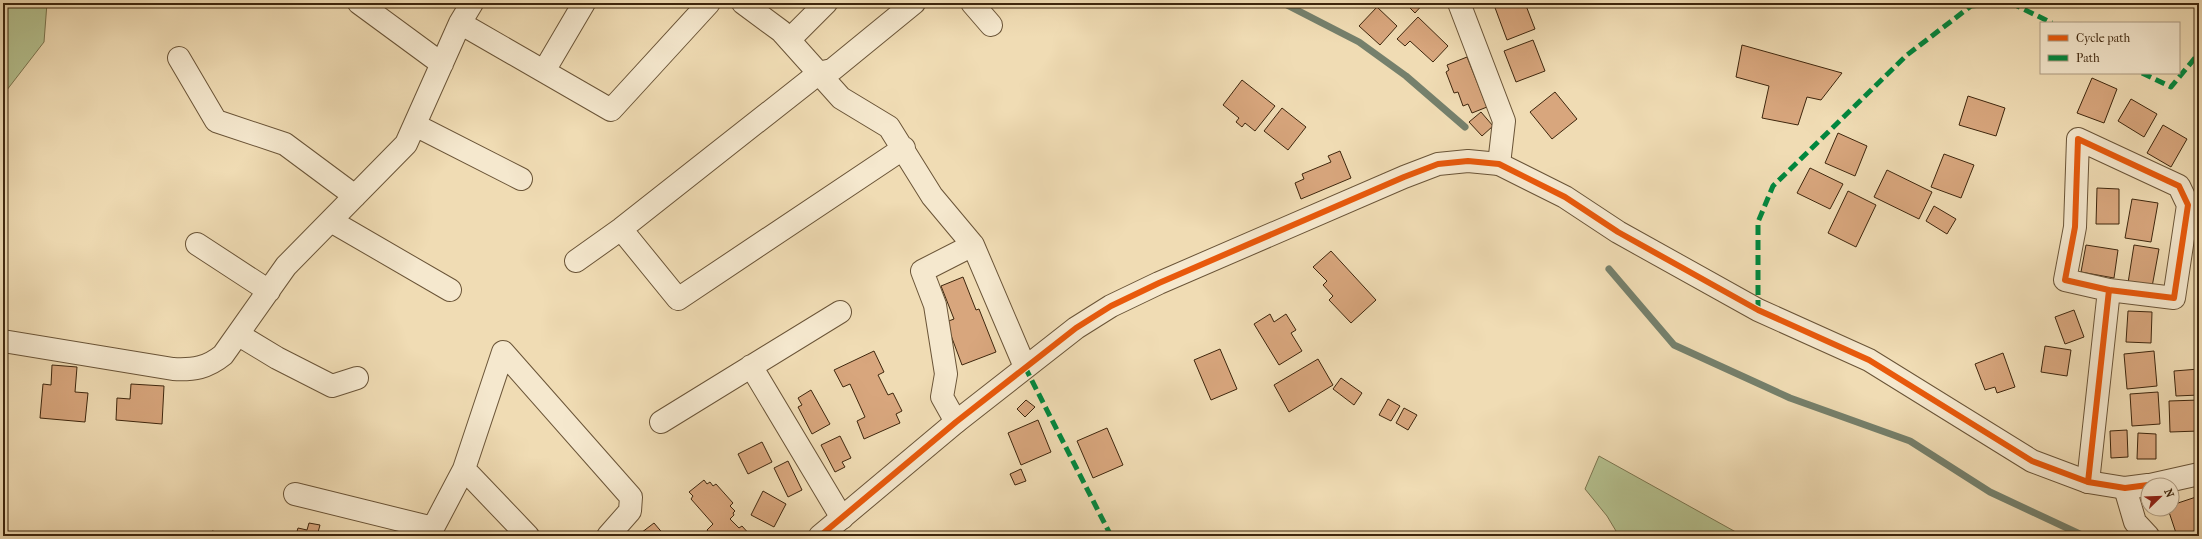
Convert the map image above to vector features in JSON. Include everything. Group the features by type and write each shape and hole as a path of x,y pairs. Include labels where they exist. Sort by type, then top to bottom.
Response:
{"street":[{"path":"359,3 442,64"},
{"path":"3,341 173,369 194,370 211,365 239,334 286,266 406,144 460,23 472,3"},
{"path":"544,71 584,3"},
{"path":"460,23 611,110 709,3"},
{"path":"743,3 781,31 841,98 889,127 904,148 932,196 973,245 1025,367"},
{"path":"789,40 826,3"},
{"path":"576,261 621,230 819,73 832,70 914,3"},
{"path":"972,3 991,25"},
{"path":"1459,3 1504,121 1499,164"},
{"path":"178,58 216,121 285,144 355,196"},
{"path":"415,125 521,179"},
{"path":"2078,138 2179,186 2188,205 2174,298 2109,290 2065,280 2075,227 2078,138"},
{"path":"621,230 678,299 904,148"},
{"path":"820,536 956,422 1025,367 1076,328 1111,306 1159,283 1404,177 1438,164 1468,161 1499,164 1565,197 1618,232 1758,310 1870,360 2032,461 2088,482 2125,488 2140,486"},
{"path":"331,221 450,290"},
{"path":"197,244 269,291"},
{"path":"956,422 942,397 946,374 935,305 922,271 973,245"},
{"path":"2088,482 2109,290"},
{"path":"661,422 840,312"},
{"path":"239,334 277,358 332,386 357,378"},
{"path":"295,494 433,528 464,469 503,352 631,497 630,511 608,536"},
{"path":"751,366 842,518"},
{"path":"464,469 528,536"},
{"path":"2180,478 2199,474"},
{"path":"2125,488 2135,522 2148,536"}],"green space":[{"path":"3,3 47,3 44,42 3,95"},
{"path":"1599,456 1743,536 1619,536 1607,516 1585,489"}],"building":[{"path":"1405,3 1424,3 1415,13"},
{"path":"1500,3 1525,3 1535,29 1507,40 1494,5"},
{"path":"1377,7 1397,26 1380,45 1359,26"},
{"path":"1418,17 1448,46 1433,62 1410,41 1405,46 1397,39"},
{"path":"1533,40 1545,71 1516,82 1504,51"},
{"path":"1742,45 1842,73 1821,100 1807,97 1798,125 1762,118 1769,86 1736,77"},
{"path":"1467,57 1487,107 1472,113 1468,104 1463,106 1458,92 1454,93 1446,72 1449,70 1447,65"},
{"path":"2092,78 2117,89 2104,123 2077,113"},
{"path":"1242,80 1275,106 1255,131 1245,123 1242,127 1236,122 1239,118 1223,105"},
{"path":"1555,92 1577,119 1552,139 1530,112"},
{"path":"1968,96 2005,108 1996,136 1959,125"},
{"path":"2131,99 2157,114 2144,137 2118,121"},
{"path":"1282,108 1306,127 1288,150 1264,131"},
{"path":"1481,112 1493,126 1482,136 1469,122"},
{"path":"2163,125 2187,139 2171,167 2147,153"},
{"path":"1838,133 1867,146 1855,176 1825,163"},
{"path":"1340,151 1351,178 1301,199 1295,183 1304,179 1302,174 1331,162 1328,156"},
{"path":"1944,154 1974,165 1961,198 1931,187"},
{"path":"1810,168 1843,184 1830,209 1797,193"},
{"path":"1887,170 1932,192 1919,219 1874,197"},
{"path":"2097,188 2119,189 2119,224 2096,224"},
{"path":"1848,191 1876,205 1856,247 1828,233"},
{"path":"2132,199 2158,203 2151,242 2125,238"},
{"path":"1934,206 1956,219 1947,234 1926,221"},
{"path":"2086,245 2118,250 2114,278 2081,272"},
{"path":"2134,245 2159,249 2152,287 2128,283"},
{"path":"1331,251 1376,300 1351,323 1329,300 1333,296 1323,285 1327,281 1313,267"},
{"path":"963,277 976,310 979,309 996,352 962,365 946,322 954,319 941,286"},
{"path":"2074,310 2084,337 2065,344 2055,317"},
{"path":"2128,311 2152,312 2151,343 2126,342"},
{"path":"1270,314 1274,322 1286,314 1296,330 1291,333 1302,351 1279,365 1254,324"},
{"path":"2045,346 2071,350 2067,376 2041,372"},
{"path":"1220,349 1237,389 1211,400 1194,360"},
{"path":"874,351 884,372 878,375 888,395 893,393 902,411 896,414 900,423 864,439 857,421 865,417 850,384 843,387 834,370"},
{"path":"2154,351 2157,386 2127,389 2124,354"},
{"path":"2003,353 2015,387 1997,393 1995,387 1985,390 1975,364"},
{"path":"1318,359 1333,385 1289,412 1274,385"},
{"path":"52,365 77,367 75,392 88,393 85,422 40,418 43,384 51,385"},
{"path":"2199,369 2199,395 2176,396 2174,371"},
{"path":"1341,378 1362,393 1354,405 1333,389"},
{"path":"131,384 164,386 162,424 116,420 117,398 130,399"},
{"path":"811,390 830,424 812,434 798,407 802,405 798,398"},
{"path":"2158,392 2160,424 2132,426 2130,394"},
{"path":"1388,399 1400,406 1391,421 1379,415"},
{"path":"1026,400 1035,407 1025,417 1017,409"},
{"path":"2199,400 2199,431 2170,432 2169,401"},
{"path":"1404,408 1417,415 1408,430 1396,423"},
{"path":"1038,420 1051,452 1021,465 1008,433"},
{"path":"1107,428 1123,465 1093,478 1077,441"},
{"path":"2127,430 2128,457 2111,458 2110,431"},
{"path":"2138,433 2156,434 2156,459 2137,459"},
{"path":"840,436 851,458 842,462 845,467 835,472 821,445"},
{"path":"762,442 772,462 748,474 738,454"},
{"path":"788,461 802,490 788,497 774,468"},
{"path":"1021,469 1026,481 1015,485 1010,474"},
{"path":"704,480 707,484 710,482 713,486 716,484 733,503 730,506 735,511 733,513 734,515 730,519 739,528 742,526 751,536 711,536 707,530 713,524 691,499 693,496 689,492"},
{"path":"763,491 786,504 774,527 751,515"},
{"path":"2199,496 2199,536 2195,536 2194,531 2177,536 2171,517 2180,517 2180,502"},
{"path":"309,523 320,525 317,536 293,536 296,535 298,528 307,530"},
{"path":"654,523 665,536 637,536"},
{"path":"212,531 236,536 211,536"}],"waterway":[{"path":"1283,3 1359,42 1406,76 1465,127"},
{"path":"1609,269 1674,345 1790,398 1910,441 1990,492 2084,536"}],"marked path":[{"path":"1758,310 1758,222 1773,186 1907,55 1971,6 2011,3 2050,22"},
{"path":"2144,74 2171,87 2199,53"},
{"path":"1025,367 1111,536"}],"cycle path":[{"path":"2088,482 2109,290 2065,280 2075,227 2078,139 2179,186 2188,205 2174,298 2109,290"},
{"path":"820,536 956,422 1076,328 1111,306 1159,283 1404,177 1438,164 1468,161 1499,164 1565,197 1618,232 1758,310 1869,360 2032,461 2088,482 2125,488 2140,486"}]}
